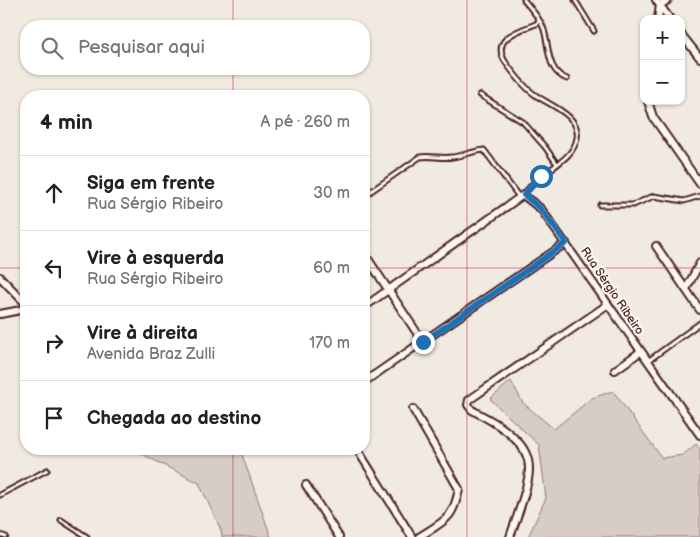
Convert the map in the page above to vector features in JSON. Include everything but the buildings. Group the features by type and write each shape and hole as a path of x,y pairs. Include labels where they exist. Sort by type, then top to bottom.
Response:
{"street":[{"path":"667,15 658,3 668,0"},
{"path":"685,39 700,58"},
{"path":"649,105 653,117 700,184"},
{"path":"370,302 521,196"},
{"name":"Rua Sérgio Ribeiro","path":"521,196 541,209 700,435"},
{"path":"370,378 566,243"},
{"path":"656,246 700,310"},
{"path":"370,262 423,342"},
{"path":"686,289 700,263"},
{"path":"0,277 20,298"},
{"path":"510,537 520,508 529,470 528,460 525,452 513,436 472,410 468,405 469,400 608,305"},
{"path":"0,314 20,310"},
{"path":"615,370 640,352"},
{"path":"413,409 459,489 456,504 446,520 419,537"},
{"path":"361,455 412,537"},
{"path":"306,485 339,537"}],"lane":[{"path":"524,0 544,28 549,58 559,75 567,79"},
{"path":"575,0 594,31"},
{"path":"370,192 420,157 451,158 484,150 521,196 537,180 564,160 574,147 578,132 575,124 565,114 526,87 510,68 500,52 501,44 507,38 539,21"},
{"path":"480,95 523,122 557,164"},
{"path":"600,205 633,205 654,196 684,201 700,196"},
{"path":"647,362 700,323"},
{"path":"0,495 47,470"},
{"path":"61,520 87,537"},
{"path":"0,535 6,537"}],"shaded area":[{"path":"511,381 523,403 554,429 592,398 613,391 662,458 683,455 696,444 700,449 700,537 528,537 546,498 539,445 490,399"},
{"path":"144,455 242,455 271,537 222,537 221,530 199,483"}],"route":[{"path":"423,342 566,243 541,209 524,195 541,176"}]}
